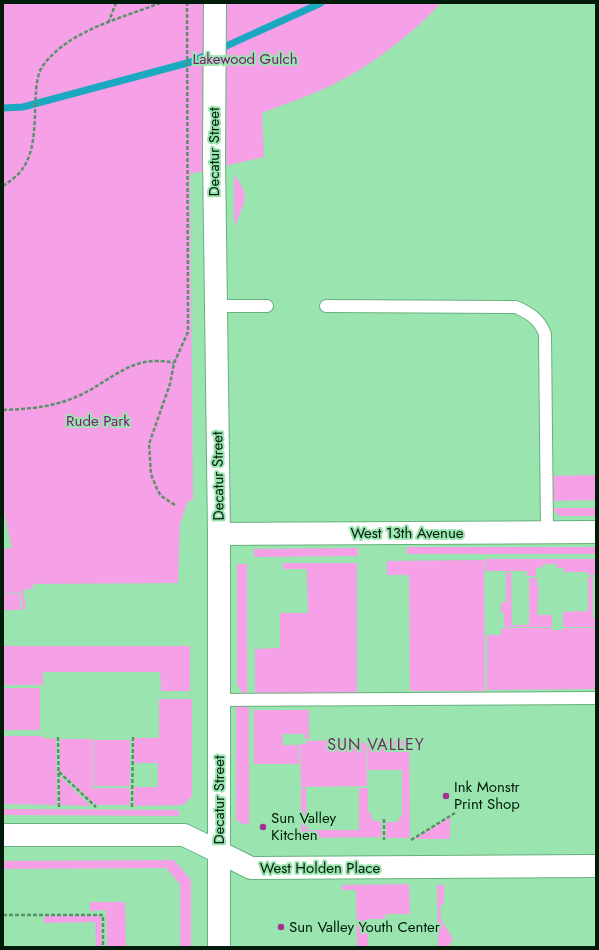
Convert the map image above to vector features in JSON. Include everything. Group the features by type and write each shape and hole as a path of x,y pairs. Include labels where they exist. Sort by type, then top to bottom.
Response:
{"street":[{"name":"Decatur Street","path":"214,3 219,700 219,947"},
{"name":"West 13th Avenue","path":"218,534 596,532"},
{"name":"West Holden Place","path":"3,835 184,835 251,868 596,866"}],"lane":[{"path":"216,306 267,306"},
{"path":"326,306 516,307 532,314 541,324 545,334 547,532"},
{"path":"219,700 596,698"}],"path":[{"path":"108,23 116,3"},
{"path":"3,186 23,168 29,156 34,123 36,88 41,68 57,51 77,36 160,3"},
{"path":"174,505 161,496 157,489 152,474 149,444 170,384 174,363 188,332 187,3"},
{"path":"3,410 39,408 78,396 131,365 145,360 161,360 174,363"},
{"path":"58,737 58,807"},
{"path":"132,807 133,737"},
{"path":"58,772 96,807"},
{"path":"411,840 455,813"},
{"path":"384,819 384,840"},
{"path":"3,915 102,915 103,947"}],"green space":[{"name":"Rude Park","path":"3,3 441,3 416,28 374,61 320,91 262,113 264,157 190,174 193,500 188,501 180,524 178,583 33,584 33,589 23,589 26,609 23,609 20,592 3,594 3,549 12,548 3,507"},
{"path":"234,174 242,188 245,198 236,223 234,223"},
{"path":"596,475 596,500 550,501 550,476"},
{"path":"550,508 596,508 596,516 560,516"},
{"path":"407,547 596,547 596,554 407,554"},
{"path":"358,548 358,556 254,557 254,549"},
{"path":"485,559 543,559 543,567 536,568 536,576 527,576 527,571 485,571"},
{"path":"543,559 596,559 596,575 588,575 588,572 564,572 564,568 557,568 557,564 543,564"},
{"path":"484,560 485,691 410,691 409,575 387,575 387,561"},
{"path":"283,563 357,563 357,693 255,693 255,649 280,648 280,613 308,613 307,569 283,569"},
{"path":"237,564 247,564 247,694 243,694 237,684"},
{"path":"506,572 511,572 512,627 504,627 504,613 501,613 501,603 506,602"},
{"path":"588,577 593,577 593,618 596,618 596,627 563,627 563,612 588,611"},
{"path":"529,578 537,578 537,586 539,586 537,615 552,615 552,627 513,627 513,625 529,625"},
{"path":"19,593 21,610 3,610 3,595"},
{"path":"552,628 552,630 563,630 563,628 596,628 596,689 487,690 487,635 501,635 501,629"},
{"path":"3,646 190,646 190,691 161,691 160,672 43,672 43,685 3,685"},
{"path":"3,688 40,688 40,730 3,730"},
{"path":"159,699 192,699 192,796 183,805 134,806 134,787 158,787 158,763 134,763 134,738 159,738"},
{"path":"236,706 249,706 249,824 243,824 236,820"},
{"path":"254,710 309,710 309,739 305,739 305,734 282,734 283,745 299,745 299,764 254,764"},
{"path":"3,736 42,736 43,738 56,739 57,805 3,804"},
{"path":"60,739 92,739 92,788 130,788 130,805 96,805 60,771"},
{"path":"93,740 130,740 130,786 93,786"},
{"path":"358,740 358,742 367,743 367,786 301,787 300,744 306,744 306,741"},
{"path":"409,740 410,838 386,838 386,822 397,822 402,815 402,770 368,770 368,743"},
{"path":"60,776 91,806 60,805"},
{"path":"301,788 306,788 307,830 359,830 359,788 368,788 368,812 371,813 372,820 381,822 382,837 301,838"},
{"path":"3,809 179,810 179,816 3,815"},
{"path":"450,817 450,839 415,839"},
{"path":"174,860 191,880 191,947 180,947 180,884 166,868 3,869 3,861"},
{"path":"409,884 410,914 385,914 385,919 368,919 368,947 357,947 356,890 342,890 342,885"},
{"path":"437,885 444,885 444,902 440,908 441,919 453,939 448,947 438,947"},
{"path":"90,902 125,902 126,947 107,947 106,910 90,911"},
{"path":"44,916 101,916 102,947 96,947 95,922 44,923"}],"waterway":[{"name":"Lakewood Gulch","path":"3,108 23,107 191,62 321,3"}],"place":[{"name":"Ink Monstr Print Shop","path":"446,796"},
{"name":"Sun Valley Kitchen","path":"263,827"},
{"name":"Sun Valley Youth Center","path":"281,927"}],"district":[{"name":"SUN VALLEY","path":"376,744"}]}
